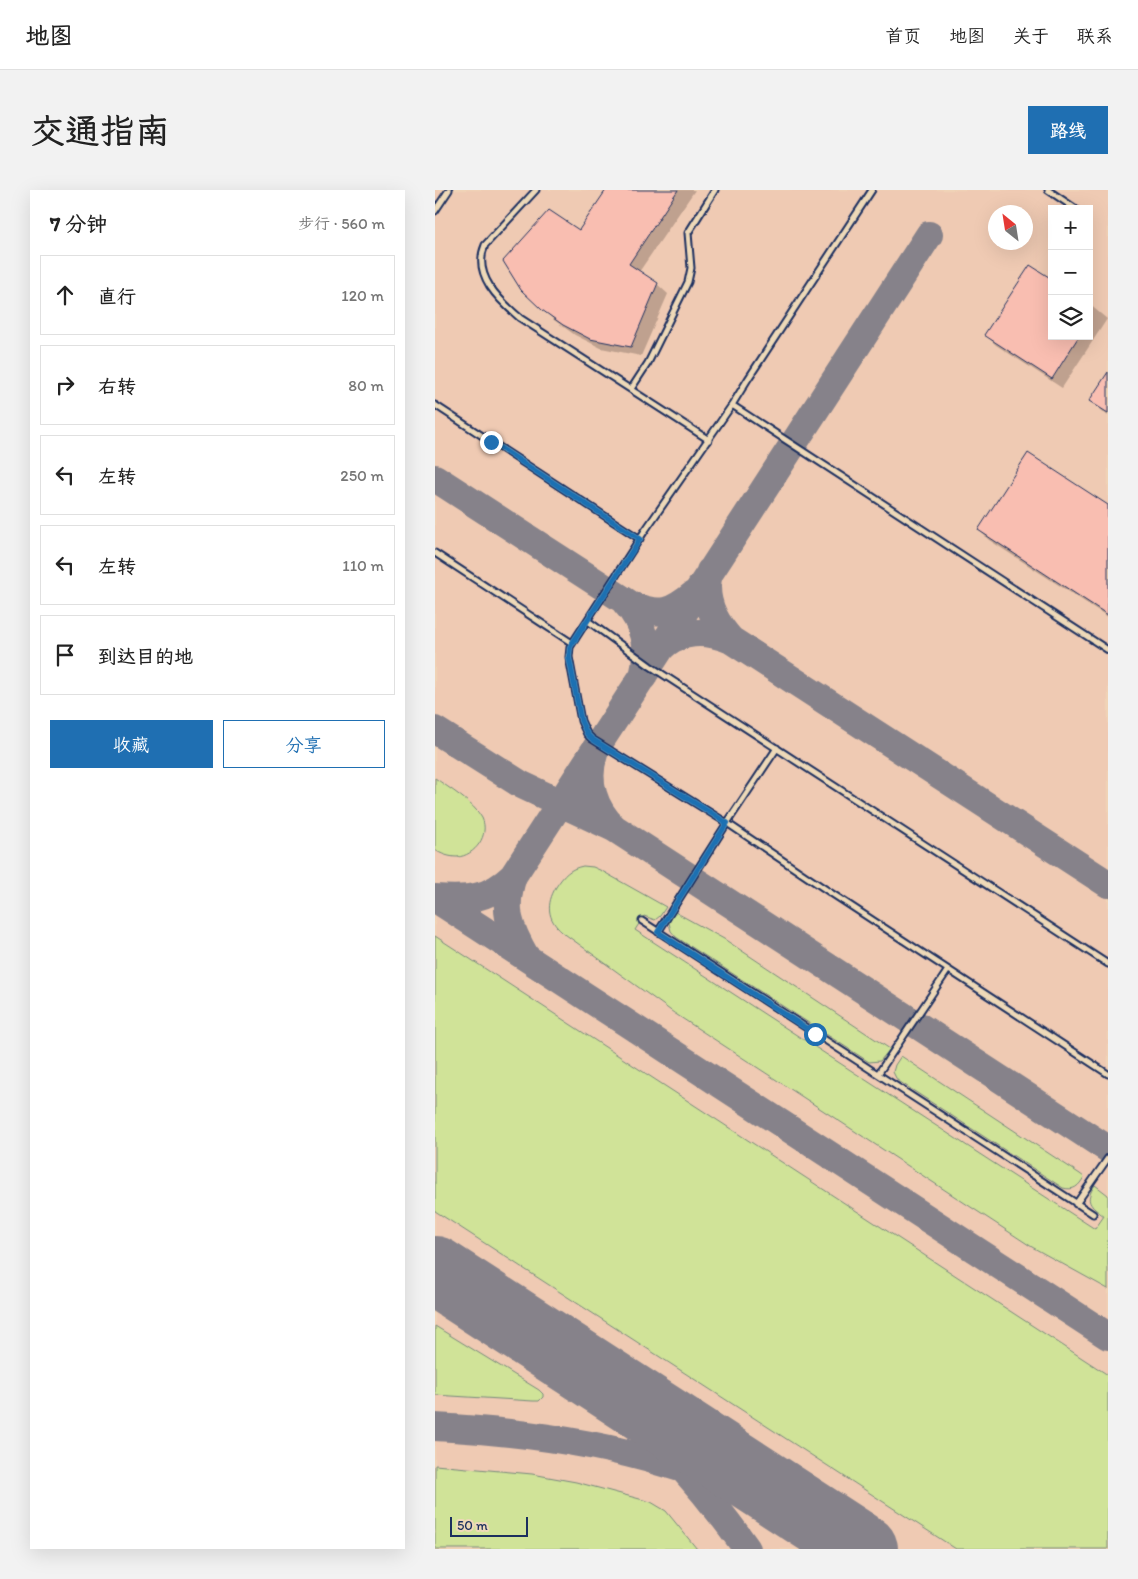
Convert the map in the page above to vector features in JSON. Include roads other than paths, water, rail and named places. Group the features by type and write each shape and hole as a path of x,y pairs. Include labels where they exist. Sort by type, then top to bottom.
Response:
{"lane":[{"path":"435,211 449,190"},
{"path":"535,190 485,245 481,260 484,276 498,297 520,318 709,440"},
{"path":"631,389 648,363 688,282 691,268 688,233 715,190"},
{"path":"871,190 747,379 732,406 640,539 572,643 569,657 581,721 587,734 616,754 727,823 1108,1074"},
{"path":"1048,190 1070,205"},
{"path":"435,405 640,539"},
{"path":"732,406 1108,650"},
{"path":"435,553 572,643"},
{"path":"588,621 649,666 1108,964"},
{"path":"658,932 777,748"},
{"path":"642,920 1093,1214"},
{"path":"878,1074 948,970"},
{"path":"1076,1204 1108,1158"}]}
